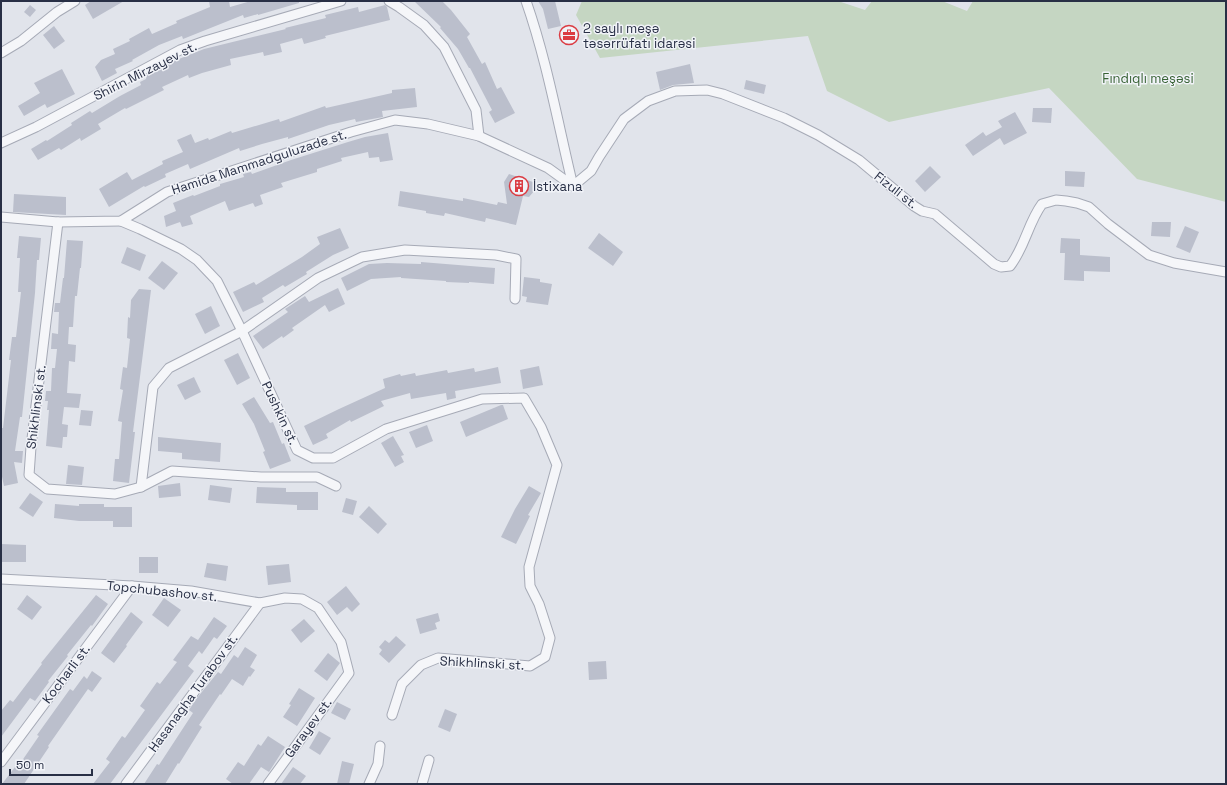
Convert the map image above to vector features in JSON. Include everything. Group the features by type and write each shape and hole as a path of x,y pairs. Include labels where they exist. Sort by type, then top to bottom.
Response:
{"street":[{"path":"1,53 21,41 57,12 75,1"},
{"name":"Shirin Mirzayev st.","path":"1,143 36,127 180,50 205,40 341,1"},
{"path":"389,1 424,25 444,47 476,110 479,136"},
{"path":"526,1 537,32 551,85 558,125 573,186"},
{"name":"Fizuli st.","path":"573,186 591,171 624,120 648,102 675,91 707,90 723,94 784,118 818,135 859,160 914,206 922,211 934,214 994,264 1001,267 1010,266 1017,258 1034,218 1042,204 1056,200 1077,203 1088,207 1149,255 1174,263 1226,272"},
{"name":"Hamida Mammadguluzade st.","path":"121,221 167,192 351,132 395,120 428,124 479,136 548,168 573,186"},
{"path":"1,217 58,222 121,221"},
{"name":"Pushkin st.","path":"121,221 181,248 197,260 217,281 298,450 314,458 333,458 386,430 482,399 524,398 541,427 557,465"},
{"name":"Shikhlinski st.","path":"58,222 31,446 29,475 47,489 115,494 141,487 172,471 261,477 317,477 336,486"},
{"path":"141,487 153,387 169,368 242,331 318,278 362,257 404,250 496,254 516,259 515,299"},
{"name":"Shikhlinski st.","path":"392,715 402,684 421,665 438,658 530,666 545,657 550,638 539,604 530,586 528,567 557,465"},
{"name":"Topchubashov st.","path":"1,579 132,586 191,591 260,603 285,598 302,599 318,608 341,642 349,673"},
{"name":"Kocharli st.","path":"1,762 132,586"},
{"name":"Hasanagha Turabov st.","path":"126,784 260,603"},
{"name":"Garayev st.","path":"268,784 349,673"},
{"path":"369,784 378,764 380,746"},
{"path":"422,784 429,760"}],"green space":[{"name":"Fındıqlı meşəsi","path":"582,1 838,1 865,10 872,1 942,1 967,11 973,1 1226,1 1226,202 1137,179 1049,88 889,122 827,91 808,36 600,58 576,15"}],"building":[{"path":"91,1 124,1 93,19 85,5"},
{"path":"209,1 229,1 230,7 251,1 299,1 299,3 244,18 243,15 183,39 182,36 159,45 132,60 133,61 115,69 117,73 102,81 95,67 101,60 115,54 113,49 130,41 129,39 149,28 152,34 177,23 176,21 210,7"},
{"path":"414,1 442,1 451,10 470,34 467,37 482,64 485,62 497,89 501,87 515,113 495,123 489,112 492,110 470,68 458,49 440,28 441,27"},
{"path":"538,1 555,1 561,26 548,29 543,9"},
{"path":"30,5 36,10 30,17 24,12"},
{"path":"385,5 387,7 390,20 325,36 326,38 304,44 302,38 280,44 282,52 264,56 263,52 230,59 231,65 189,78 188,75 162,87 164,90 126,109 125,108 98,124 101,129 81,141 80,138 61,150 59,148 38,160 31,149 72,125 71,123 90,111 92,113 141,85 140,82 146,79 147,74 169,63 204,49 326,18 325,15 358,7 359,12"},
{"path":"54,26 65,41 54,49 43,35"},
{"path":"690,64 694,83 673,85 660,90 656,72"},
{"path":"62,69 75,94 47,108 45,104 24,116 18,106 40,93 34,83"},
{"path":"746,80 766,85 764,94 744,89"},
{"path":"415,88 417,107 382,111 383,117 356,122 355,119 329,125 288,139 288,137 240,151 239,148 190,169 188,164 165,174 166,177 145,187 144,186 109,207 99,189 127,172 132,180 163,164 162,161 183,152 177,140 191,134 195,143 208,138 209,140 231,131 232,133 279,119 280,122 325,106 326,108 392,93 392,90"},
{"path":"1033,108 1052,108 1051,123 1032,122"},
{"path":"1015,112 1027,133 1004,145 1000,138 973,156 965,145 983,132 986,136 1002,127 998,121"},
{"path":"388,133 393,160 380,162 379,157 369,158 368,152 341,158 342,161 317,169 317,172 281,183 283,187 260,195 263,204 255,207 253,203 229,211 225,201 190,216 193,224 182,227 180,222 166,227 164,216 176,211 173,203 220,186 220,184 244,177 243,174 251,172 252,174 348,142"},
{"path":"930,166 941,177 925,192 915,181"},
{"path":"1065,171 1085,172 1084,187 1065,186"},
{"path":"509,174 533,182 535,190 529,197 523,196 516,225 486,218 485,222 445,213 444,216 398,206 400,191 463,201 463,198 497,205 498,202 507,204 504,182"},
{"path":"14,194 66,197 66,215 13,212"},
{"path":"1152,222 1171,222 1170,237 1151,236"},
{"path":"1185,226 1199,232 1190,253 1176,247"},
{"path":"340,228 349,248 333,255 306,272 307,274 285,287 283,285 262,298 264,302 243,312 233,292 254,282 256,285 302,257 320,244 317,237"},
{"path":"599,233 623,252 613,266 588,248"},
{"path":"19,236 41,238 39,260 37,260 22,417 20,417 15,451 23,451 22,463 14,462 18,483 4,486 1,472 1,434 11,360 9,360 12,337 16,337 21,292 18,292 20,258 17,258"},
{"path":"1061,238 1080,239 1080,255 1110,257 1110,272 1084,271 1084,281 1064,280 1065,253 1060,253"},
{"path":"67,240 83,241 77,296 75,296 73,327 69,327 68,344 76,345 75,362 69,361 67,393 81,394 79,408 64,407 62,424 68,425 67,437 63,437 62,448 46,446 49,410 47,410 48,401 45,401 46,391 51,391 52,368 55,368 57,349 51,349 52,333 58,334 59,312 54,312 55,303 60,303 64,278"},
{"path":"127,247 146,255 140,271 121,263"},
{"path":"162,261 178,273 164,290 148,278"},
{"path":"421,262 495,268 494,284 446,282 401,277 371,279 347,291 341,278 369,264 421,264"},
{"path":"524,277 540,279 540,282 552,284 548,305 526,302 527,297 522,296"},
{"path":"338,288 345,304 329,312 325,305 292,328 294,330 283,338 282,336 263,349 253,336 288,312 285,309 305,296 309,302"},
{"path":"139,289 151,290 133,432 135,432 129,483 113,481 115,459 119,459 122,422 118,421 123,390 120,389 123,367 127,368 130,339 127,338 128,317 130,318 131,300"},
{"path":"211,306 220,326 205,334 195,314"},
{"path":"238,353 250,378 237,385 224,360"},
{"path":"539,366 543,385 523,389 520,370"},
{"path":"498,367 501,383 455,391 456,398 447,400 446,393 411,399 410,393 381,401 384,406 351,422 350,420 326,434 328,438 313,445 304,426 385,388 383,379 400,374 401,376 415,373 416,376 447,370 448,373 474,368 475,372"},
{"path":"194,377 201,392 185,400 177,385"},
{"path":"254,397 270,423 273,422 291,461 270,469 263,452 265,451 254,424 242,404"},
{"path":"503,405 508,419 466,437 460,422"},
{"path":"81,410 93,411 91,426 79,425"},
{"path":"427,425 433,441 416,448 409,432"},
{"path":"393,436 404,455 401,456 404,462 395,467 381,443"},
{"path":"158,437 221,443 220,462 182,459 182,453 158,451"},
{"path":"68,465 84,467 82,485 66,484"},
{"path":"180,483 181,496 159,498 158,486"},
{"path":"210,485 232,488 230,503 208,500"},
{"path":"529,486 541,493 528,515 530,516 516,544 501,537 515,509"},
{"path":"257,487 286,488 286,492 318,492 318,510 297,510 297,505 256,503"},
{"path":"30,493 43,502 33,517 19,508"},
{"path":"346,498 357,501 353,515 342,512"},
{"path":"55,504 79,506 79,504 104,504 104,507 132,507 132,527 113,527 113,521 79,521 54,518"},
{"path":"369,506 387,524 378,534 359,517"},
{"path":"1,544 26,545 26,562 1,562"},
{"path":"139,557 158,557 158,573 139,573"},
{"path":"207,563 228,566 226,581 204,577"},
{"path":"289,564 291,582 268,585 266,566"},
{"path":"346,586 360,604 352,612 347,607 337,615 327,602"},
{"path":"27,595 42,607 32,620 17,609"},
{"path":"96,595 108,604 92,626 91,625 67,655 68,656 48,681 49,682 35,701 30,698 1,737 1,711 10,700 13,702 42,664 41,663"},
{"path":"164,598 181,610 168,627 152,615"},
{"path":"131,612 143,622 114,663 101,653"},
{"path":"438,613 440,621 435,623 437,629 420,634 416,619"},
{"path":"214,617 227,626 217,639 214,637 202,654 199,651 188,666 194,671 110,784 93,784 110,762 106,759 122,736 125,738 145,710 140,706 157,682 160,684 177,662 173,660 191,636 198,640"},
{"path":"304,619 315,631 301,643 291,630"},
{"path":"396,636 406,645 389,663 379,654 382,650 379,647 385,640 389,643"},
{"path":"245,647 257,655 250,667 255,670 250,677 249,676 243,686 232,679 221,695 220,694 199,725 202,727 165,784 144,784 157,764 159,765 193,713 189,710 197,698 218,672 221,674 234,655 238,658"},
{"path":"328,653 340,663 327,681 314,671"},
{"path":"606,661 607,679 589,680 588,662"},
{"path":"92,671 102,678 92,692 88,689 48,746 49,747 24,784 2,784 15,767 17,768 39,736 37,735 70,689 73,691 84,676 87,679"},
{"path":"299,688 315,698 297,726 283,717 291,705 289,704"},
{"path":"337,702 351,709 345,720 331,713"},
{"path":"445,709 457,714 450,732 438,727"},
{"path":"319,731 331,738 320,755 309,748"},
{"path":"268,736 285,747 269,772 261,767 249,784 233,784 226,779 238,762 244,766 258,744 261,746"},
{"path":"342,761 354,764 349,784 337,784"},
{"path":"293,767 306,776 300,784 281,784"}],"place":[{"name":"2 saylı meşə təsərrüfatı idarəsi","path":"569,35"},
{"name":"İstixana","path":"519,186"}]}
